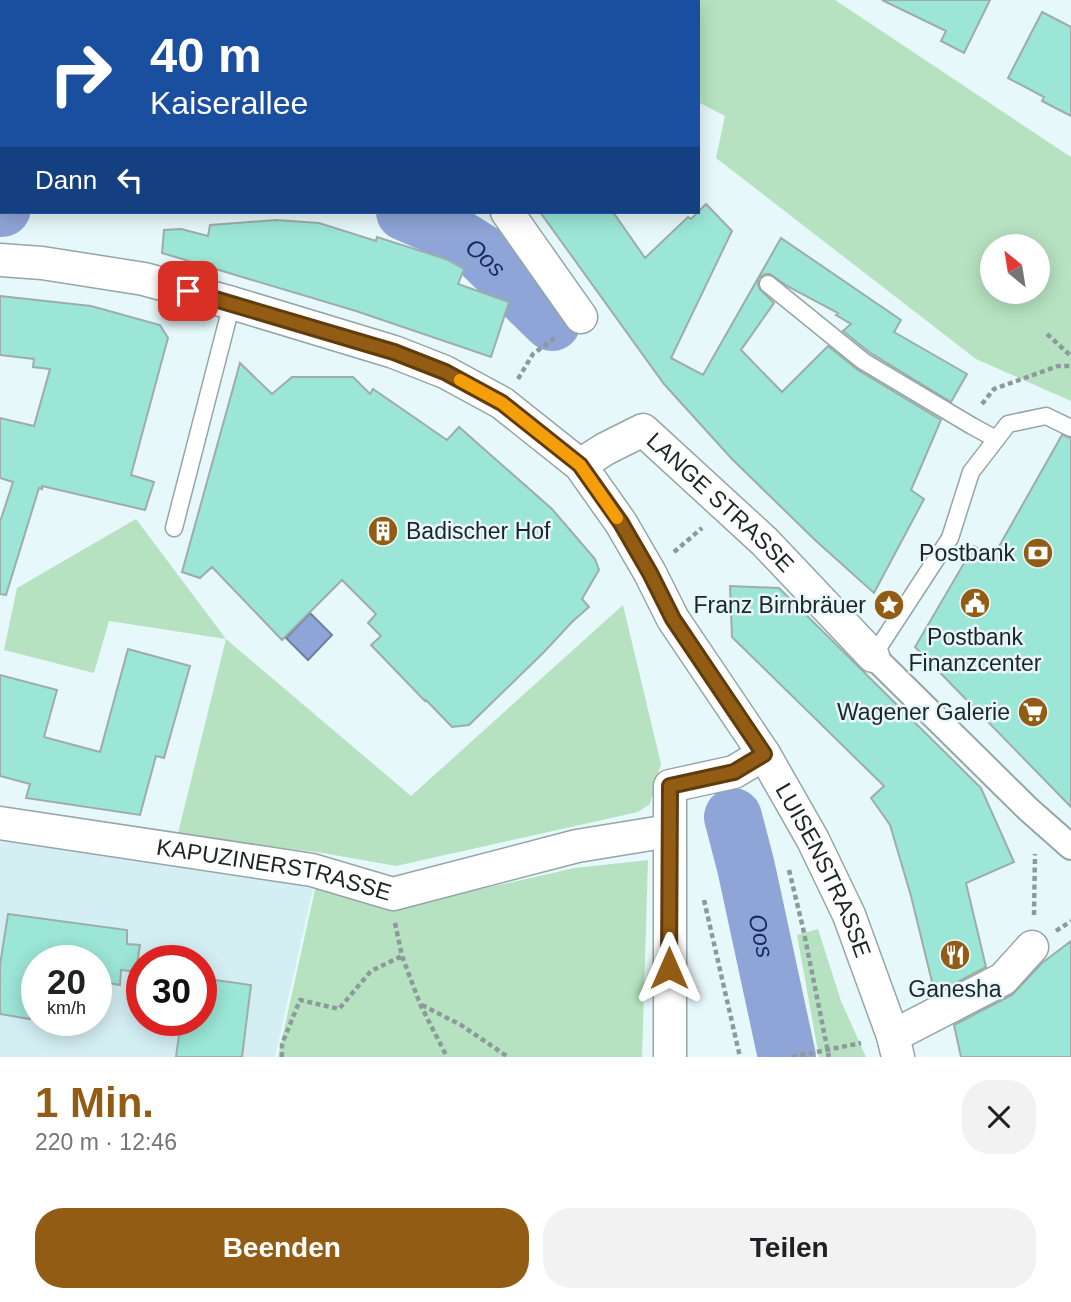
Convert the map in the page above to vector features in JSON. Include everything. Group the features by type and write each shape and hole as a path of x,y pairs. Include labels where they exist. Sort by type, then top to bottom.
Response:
{"street":[{"path":"508,214 581,317"},
{"path":"0,260 42,263 144,279 394,352 445,372 502,403 580,465"},
{"name":"LANGE STRASSE","path":"580,465 604,449 643,430 765,542 873,656 1028,810 1071,847"},
{"name":"LUISENSTRASSE","path":"580,465 621,523 673,619 764,754 813,840 849,915 895,1047"},
{"path":"670,1057 670,786 734,772 764,754"},
{"name":"KAPUZINERSTRASSE","path":"0,823 313,870 393,894 576,846 669,831"},
{"path":"895,1047 1003,979 1032,947"}],"lane":[{"path":"768,284 863,361 996,439"},
{"path":"174,528 232,303"},
{"path":"873,656 950,538 971,472 1008,424 1046,416 1071,428"}],"path":[{"path":"502,403 533,355 581,317"},
{"path":"1047,334 1071,356"},
{"path":"650,573 727,507"},
{"path":"1028,810 1036,860 1032,947"},
{"path":"787,862 803,928 824,1050 829,1057"},
{"path":"393,894 392,907 402,956 420,1004 447,1057"},
{"path":"703,895 740,1057"},
{"path":"282,1057 282,1044 300,1000 339,1009 371,971 402,956"},
{"path":"420,1004 461,1025 508,1057"},
{"path":"792,1057 824,1050 895,1047"}],"shaded area":[{"path":"0,813 314,884 275,1057 0,1057"}],"green space":[{"path":"700,0 835,0 1071,157 1071,401 976,359 716,158 725,116 700,103"},
{"path":"136,519 226,639 109,621 94,673 4,650 17,588"},
{"path":"623,605 661,764 650,804 638,812 396,866 317,852 177,837 226,639 411,796"},
{"path":"648,860 642,1057 278,1057 316,885 381,907 410,905 575,868"},
{"path":"818,929 841,1001 866,1057 819,1057 797,935"}],"water":[{"path":"310,613 332,635 308,660 286,638"}],"building":[{"path":"882,0 990,0 964,53 941,41 946,31"},
{"path":"1042,12 1071,27 1071,116 1042,101 1044,97 1008,78"},
{"path":"706,204 732,231 671,358 703,375 781,238 901,320 894,332 967,374 951,402 869,352 843,331 851,324 836,315 838,313 770,274 759,278 759,288 774,303 741,350 782,392 828,346 858,370 941,420 911,490 924,499 874,593 732,459 664,384 541,214 614,214 645,258 688,217 691,219 700,214"},
{"path":"276,220 319,223 376,241 377,237 446,259 464,269 458,284 509,302 491,357 356,311 162,253 164,230 181,229 208,236 210,225"},
{"path":"0,296 91,306 160,325 168,338 131,475 154,482 145,510 42,486 42,489 39,488 6,595 0,594 0,522 13,482 0,478 0,418 34,426 50,369 33,367 34,359 0,355"},
{"name":"Badischer Hof","path":"240,363 272,394 292,377 353,377 370,394 373,389 447,440 459,427 552,509 595,559 599,570 582,599 589,607 469,725 452,727 371,645 381,636 368,623 376,614 342,580 282,640 212,567 200,578 182,572"},
{"path":"1062,435 1071,438 1071,807 915,647 974,546 993,557"},
{"path":"730,586 779,588 981,788 1014,862 966,883 986,967 935,994 890,825 871,798 884,786 732,637"},
{"path":"128,649 190,666 164,758 156,756 140,815 26,798 30,784 0,776 0,675 57,690 44,737 100,752"},
{"path":"8,914 127,930 127,944 140,945 126,945 126,971 121,970 120,985 112,984 112,945 21,945 21,1018 0,1014 0,965"},
{"path":"1071,941 1071,1057 961,1057 954,1025 1012,995 1042,963"},
{"path":"217,980 251,985 242,1057 176,1057 179,1036 217,1036"}],"waterway":[{"name":"Oos","path":"410,214 442,228 480,252 552,322"},
{"name":"Oos","path":"733,817 787,1057"}],"slow traffic":[{"path":"460,380 502,403 580,465 617,518"}],"place":[{"name":"Badischer Hof","path":"383,531"},
{"name":"Postbank","path":"1038,553"},
{"name":"Postbank Finanzcenter","path":"975,603"},
{"name":"Franz Birnbräuer","path":"889,605"},
{"name":"Wagener Galerie","path":"1033,712"},
{"name":"Ganesha","path":"955,955"}],"route":[{"path":"188,291 394,352 445,372 502,403 580,465 621,523 673,619 764,754 734,772 670,786 669,968"}]}
